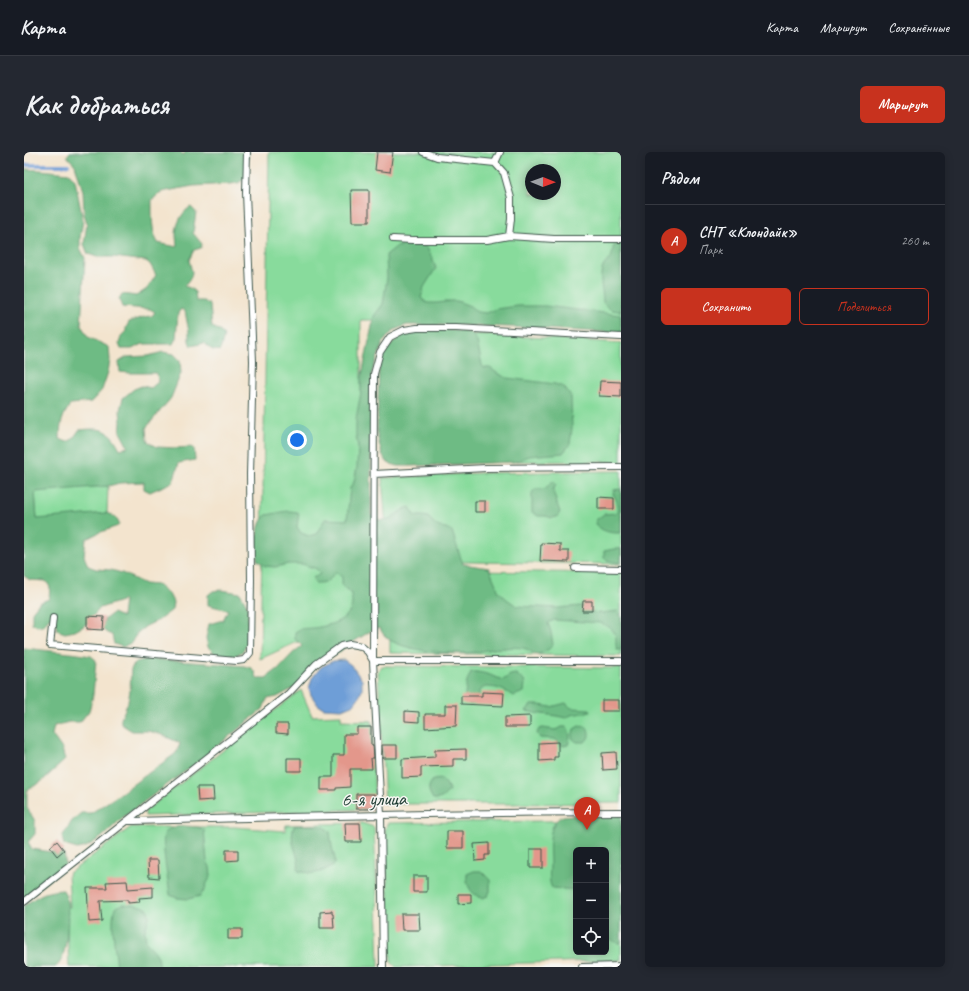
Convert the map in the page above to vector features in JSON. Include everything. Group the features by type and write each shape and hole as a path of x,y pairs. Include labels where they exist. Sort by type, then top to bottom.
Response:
{"lane":[{"path":"53,618 50,645 237,661 244,660 250,652 250,474 253,361 246,192 246,152"},
{"path":"423,152 437,156 495,163 504,173 511,198 509,236"},
{"path":"495,163 500,152"},
{"path":"393,239 487,240 509,236 554,239 621,239"},
{"path":"383,967 381,815 373,661 374,374 380,352 390,337 404,330 417,328 456,328 621,337"},
{"path":"374,474 486,468 621,467"},
{"path":"575,568 621,569"},
{"path":"24,902 288,694 316,664 341,646 350,644 361,646 368,652 373,661"},
{"path":"373,661 621,661"},
{"name":"6-я улица","path":"127,821 381,815 621,812"},
{"path":"582,967 621,966"}],"green space":[{"path":"70,152 180,152 184,155 185,152 249,152 245,179 238,183 193,186 161,192 152,200 153,228 158,243 177,247 176,230 180,219 191,207 196,212 193,233 202,244 201,248 194,250 189,260 192,272 191,277 184,286 195,292 196,301 204,301 210,305 212,327 224,335 220,350 213,350 204,343 191,346 185,311 181,309 178,313 176,338 173,344 143,344 132,349 121,349 119,344 121,336 126,331 129,322 152,316 155,312 150,309 122,307 119,299 122,294 136,296 147,289 156,275 150,264 146,261 114,257 97,257 88,254 84,244 87,223 84,214 83,191 75,165 67,156"},
{"path":"269,152 621,152 621,326 501,320 361,320 361,613 260,659"},
{"path":"24,169 69,173 75,180 83,221 80,237 80,248 85,258 81,325 88,337 109,347 110,360 102,390 91,402 71,404 65,412 62,420 60,439 67,442 73,439 79,430 99,429 104,430 112,436 120,449 128,447 120,432 120,410 123,398 134,389 142,386 151,388 158,382 157,373 120,372 119,362 127,357 148,356 163,352 174,354 180,360 181,373 171,398 146,428 147,441 157,447 194,448 195,460 179,463 173,482 150,492 144,489 144,482 35,492 37,519 107,513 115,517 119,523 118,526 86,539 84,556 88,566 96,569 111,570 122,573 145,584 158,585 169,594 173,602 172,610 159,620 146,626 137,633 132,642 123,647 114,644 112,635 101,628 105,619 113,613 122,617 124,600 100,608 84,626 75,631 65,633 57,630 56,622 53,617 49,618 44,625 37,626 32,623 32,612 39,603 49,599 50,587 46,581 30,580 24,576"},
{"path":"620,243 621,311 615,311 610,309 603,302 601,274 605,264 612,255 613,247"},
{"path":"409,244 426,246 436,268 424,287 421,298 427,303 457,301 470,306 477,312 487,313 496,309 518,306 545,306 621,315 621,333 447,325 407,325 394,330 384,341 372,372 371,515 380,521 391,518 404,509 410,507 415,516 428,517 439,527 452,531 463,564 489,568 499,592 517,606 558,608 581,606 591,612 601,613 618,611 621,617 621,650 617,650 616,635 611,628 601,623 554,620 548,623 553,645 540,654 531,652 524,648 516,647 468,653 437,652 401,645 385,636 380,628 374,629 334,656 319,661 309,667 305,678 300,685 277,697 267,699 263,709 195,764 122,818 102,837 86,847 77,849 64,845 62,837 72,821 81,813 91,813 175,754 178,750 180,743 160,734 148,731 132,731 121,724 121,719 128,702 130,691 131,669 136,662 148,659 244,666 251,668 257,678 266,678 278,669 294,652 302,646 295,639 295,632 297,630 328,625 339,621 350,611 352,604 351,592 342,586 342,577 335,572 327,581 315,583 313,578 320,574 317,569 302,564 289,564 275,567 265,566 257,560 258,535 260,523 263,518 267,515 283,512 291,511 299,513 297,527 301,533 309,536 316,534 325,519 347,520 350,488 354,482 357,467 358,447 356,436 356,419 361,392 361,380 374,316 383,304 387,278 386,255 396,247"},
{"path":"431,329 472,333 477,341 484,368 490,368 507,378 555,384 564,387 571,397 572,428 570,444 563,453 529,456 515,462 410,466 398,466 388,463 382,455 377,435 379,365 385,351 398,338 410,332"},
{"path":"481,334 621,343 621,462 391,460 417,336"},
{"path":"621,471 621,564 389,561 382,478 483,473"},
{"path":"551,482 554,482 556,485 553,490 560,512 557,517 552,518 538,516 532,512 532,493 535,489 546,488"},
{"path":"108,486 107,513 37,520 35,491"},
{"path":"620,489 621,533 607,532 595,524 596,520 604,514 618,513 616,498 613,494 614,490"},
{"path":"621,549 621,563 609,561 604,558 604,551"},
{"path":"389,570 621,573 621,656 390,653"},
{"path":"221,590 240,593 248,607 248,642 243,651 235,656 215,654 208,647 206,638 209,624 223,620 228,610 208,605 208,595 213,591"},
{"path":"24,648 91,656 96,660 93,695 89,711 80,722 69,722 54,726 52,735 62,749 65,760 41,782 27,790 27,808 35,821 35,834 28,842 32,849 64,854 65,867 30,895 24,898"},
{"path":"382,666 621,668 621,803 385,804 378,671"},
{"path":"471,672 491,675 503,680 510,675 516,674 525,682 524,692 513,696 500,689 485,687 479,691 479,702 471,705 464,702 467,681"},
{"path":"301,690 312,716 341,715 341,720 372,721 375,809 145,816 145,811"},
{"path":"566,703 571,708 590,709 590,712 571,715 566,718 526,711 531,705 551,707"},
{"path":"579,726 587,727 588,729 589,737 585,742 577,742 572,738 574,729"},
{"path":"562,727 567,727 570,734 568,745 563,746 555,739 540,738 537,733 539,729 543,728 555,730"},
{"path":"442,779 449,790 442,798 433,799 429,791 429,787 433,780"},
{"path":"621,815 621,943 609,939 609,847 573,847 573,890 552,888 550,882 551,830 558,819 563,816"},
{"path":"621,820 621,960 396,967 391,962 385,829 388,823"},
{"path":"362,823 374,827 379,967 69,967 66,908 70,907 68,874 131,827 235,827 285,831 286,825"},
{"path":"306,825 325,827 330,832 335,864 317,873 298,871 297,856 292,836 294,826"},
{"path":"185,826 198,827 204,830 207,861 210,867 211,876 205,890 200,896 188,899 177,898 170,895 164,844 165,833 169,829"},
{"path":"474,871 481,871 490,880 490,891 488,896 482,898 472,892 468,886 467,874"},
{"path":"63,890 67,900 68,927 63,956 55,967 24,967 24,906 42,894 51,891"},
{"path":"122,904 139,905 148,909 149,917 145,931 146,942 154,950 159,959 159,967 117,967 113,919 116,908"}],"water":[{"path":"344,660 351,665 362,680 362,690 354,704 342,709 324,708 318,705 311,695 309,688 312,678 321,667 333,661"}],"building":[{"path":"377,152 393,152 390,172 375,170"},
{"path":"351,190 369,190 369,222 352,222"},
{"path":"600,381 621,382 621,397 599,396"},
{"path":"598,497 614,498 614,509 598,509"},
{"path":"475,501 485,501 485,512 475,512"},
{"path":"541,543 560,544 560,551 569,551 569,562 540,561"},
{"path":"583,601 592,601 592,611 582,611"},
{"path":"87,616 104,617 103,630 87,629"},
{"path":"482,692 504,693 503,706 461,704 461,696 482,696"},
{"path":"602,700 619,700 619,711 602,711"},
{"path":"445,705 457,705 456,726 425,728 425,714 445,714"},
{"path":"405,711 419,712 419,722 405,721"},
{"path":"530,716 530,727 505,727 505,717"},
{"path":"276,724 288,724 288,734 276,733"},
{"path":"357,727 371,727 371,745 373,745 374,758 371,758 372,769 350,769 350,787 336,788 336,790 321,790 321,777 333,777 333,755 344,755 344,734 357,734"},
{"path":"558,742 558,757 554,757 554,760 539,761 539,743"},
{"path":"382,745 397,745 397,758 383,758"},
{"path":"466,749 466,759 453,759 453,766 421,767 421,777 402,778 402,759 435,757 435,750"},
{"path":"616,752 617,769 603,770 602,753"},
{"path":"287,758 301,758 301,771 287,771"},
{"path":"197,787 213,787 214,800 198,801"},
{"path":"356,794 374,794 375,809 356,809"},
{"path":"345,823 360,823 361,842 346,842"},
{"path":"447,831 463,831 463,848 447,848"},
{"path":"57,841 64,850 57,856 50,847"},
{"path":"489,843 489,855 485,855 485,860 475,861 474,844"},
{"path":"530,849 543,849 543,868 530,868"},
{"path":"226,850 238,850 238,860 226,861"},
{"path":"148,860 158,860 159,878 149,877"},
{"path":"413,876 427,876 427,892 413,892"},
{"path":"127,881 128,889 153,887 153,897 139,898 140,902 128,903 128,900 100,901 102,921 89,922 87,888 107,888 106,882"},
{"path":"458,894 471,894 471,903 458,904"},
{"path":"332,911 334,928 320,928 320,912"},
{"path":"401,914 419,914 420,930 402,930"},
{"path":"228,929 242,929 242,939 228,939"}],"waterway":[{"path":"24,165 68,165"}],"place":[{"name":"СНТ «Клондайк»","path":"587,830"}]}
